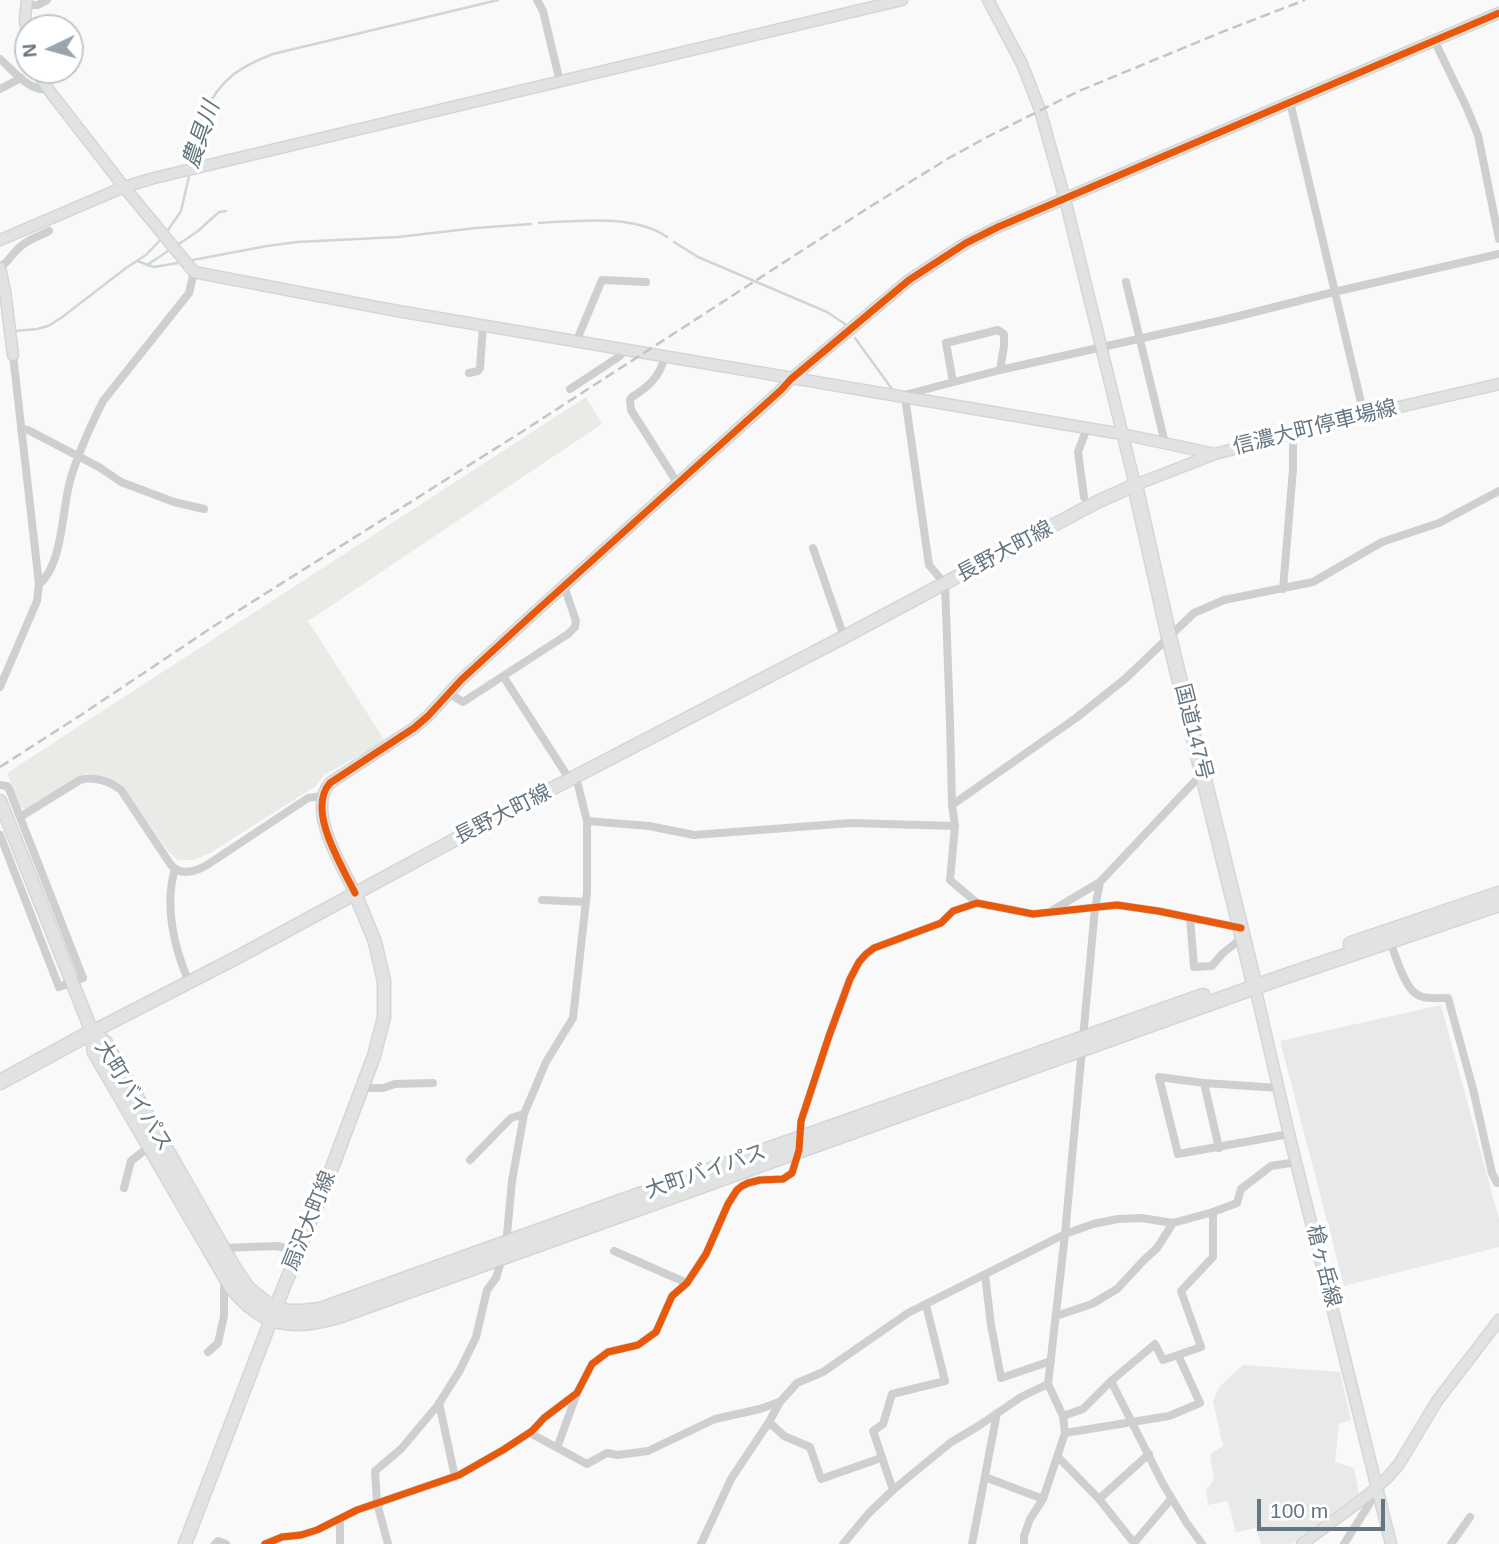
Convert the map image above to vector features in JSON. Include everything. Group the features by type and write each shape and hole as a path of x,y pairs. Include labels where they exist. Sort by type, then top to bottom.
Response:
{"highway":[{"name":"国道147号","path":"1135,485 1169,637 1254,982"},
{"path":"1254,982 1499,894"},
{"path":"1254,982 1390,942 1499,904"},
{"name":"大町バイパス","path":"92,1032 105,1043 247,1287 274,1314 295,1323 327,1319 504,1250 1254,982"},
{"path":"0,1082 92,1032"},
{"name":"大町バイパス","path":"92,1032 95,1052 228,1280 251,1308 263,1316 274,1314"}],"main road":[{"name":"長野大町線","path":"92,1032 1097,502 1135,485"},
{"path":"0,801 92,1032"},
{"name":"扇沢大町線","path":"185,1544 374,1056 384,1017 384,981 375,942 355,892"}],"street":[{"path":"27,3 38,5 47,0"},
{"path":"0,240 124,187 181,171 902,0"},
{"path":"988,0 1011,40 1032,87 1065,200 1135,485"},
{"path":"538,2 543,11 559,82"},
{"path":"355,892 329,840 323,814 322,796 325,788 414,728 450,691 791,379 909,280 942,257 998,228 1499,13"},
{"path":"1434,40 1478,135 1499,239"},
{"path":"0,59 14,72"},
{"path":"29,84 36,89 48,89"},
{"path":"45,84 194,272 664,358 1122,434 1214,454"},
{"path":"1290,102 1364,415"},
{"path":"0,687 37,601 39,584 10,327 0,268 26,242 49,231"},
{"path":"906,397 912,392 1000,370 1499,254"},
{"path":"39,584 47,575 53,560 63,526 69,485 89,429 103,401 189,293 194,272"},
{"path":"576,342 602,280 646,282"},
{"path":"1126,282 1165,443"},
{"path":"469,373 480,368 483,326"},
{"path":"953,382 946,343 999,330 1004,334 1000,370"},
{"path":"570,389 620,356 624,350"},
{"path":"664,358 654,380 632,397 630,404 631,410 678,484"},
{"name":"信濃大町停車場線","path":"1135,485 1214,454 1293,432 1499,384"},
{"path":"906,397 929,565 945,584 955,827 950,880 977,903 1032,914 1117,905 1190,918 1242,932 1212,966 1194,967 1190,918"},
{"path":"1084,498 1078,452 1087,428"},
{"path":"22,429 131,486 174,502 204,509"},
{"path":"1283,589 1293,470 1293,432"},
{"path":"952,805 1076,718 1125,679 1194,613 1206,606 1313,582 1382,542 1439,523 1499,491"},
{"path":"813,548 844,637"},
{"path":"450,691 463,702 568,634 575,627 576,621 564,586"},
{"path":"387,1544 377,1503 374,1471 401,1449 439,1403 460,1370 476,1337 487,1290 496,1278 504,1250 512,1181 524,1114 546,1062 573,1018 586,902 587,821 573,779 503,676"},
{"path":"1050,911 1100,882 1195,780 1204,775"},
{"path":"20,817 89,777 117,786 175,869 171,918 178,952 189,982"},
{"path":"0,785 9,789 83,978 59,986 0,835"},
{"path":"175,869 191,872 199,870 308,798 322,796"},
{"path":"587,821 649,826 694,835 851,823 955,827"},
{"path":"1024,1544 1030,1519 1043,1499 1065,1433 1063,1416 1048,1384 1065,1234 1095,908 1100,882"},
{"path":"542,900 586,902"},
{"path":"557,1448 577,1393 592,1364 608,1352 638,1345 656,1332 672,1296 687,1283 706,1254 727,1204 737,1190 748,1183 788,1177 792,1173 800,1144 801,1121 829,1036 859,962 874,948 941,923 953,911 977,903"},
{"path":"1390,942 1404,977 1415,993 1431,999 1448,998 1492,1173 1499,1183"},
{"name":"槍ヶ岳線","path":"1254,982 1391,1544"},
{"path":"1279,1088 1159,1077 1178,1154 1289,1134"},
{"path":"362,1088 433,1083"},
{"path":"1203,1083 1219,1148"},
{"path":"470,1160 511,1118 524,1114"},
{"path":"124,1188 131,1161 150,1146"},
{"path":"701,1544 731,1479 780,1402 797,1383 823,1372 908,1313 1065,1234 1118,1219 1140,1217 1173,1223 1213,1212 1237,1203 1241,1189 1271,1166 1297,1162"},
{"path":"1063,1416 1083,1409 1155,1344 1163,1360 1201,1347 1181,1291 1213,1256 1213,1212"},
{"path":"1056,1317 1092,1304 1117,1289 1157,1248 1173,1223"},
{"path":"222,1248 277,1246 298,1251"},
{"path":"614,1251 687,1283"},
{"path":"985,1275 991,1325 1002,1378 1051,1361"},
{"path":"208,1352 218,1343 224,1316 224,1288 228,1280"},
{"path":"893,1490 873,1431 883,1424 892,1394 944,1381 926,1304"},
{"path":"1302,1544 1388,1477 1399,1464 1437,1401 1499,1320"},
{"path":"1065,1433 1169,1416 1200,1403 1178,1355"},
{"path":"1111,1381 1171,1499 1202,1544"},
{"path":"843,1544 893,1490 950,1443 1021,1397 1048,1384"},
{"path":"265,1544 282,1537 317,1530 357,1510 455,1477 530,1433 544,1418 577,1393"},
{"path":"530,1433 587,1464 607,1453 618,1455 648,1451 715,1419 780,1402"},
{"path":"439,1403 455,1477"},
{"path":"972,1544 996,1413"},
{"path":"769,1422 784,1436 810,1447 821,1479 881,1458"},
{"path":"1099,1499 1149,1454"},
{"path":"1058,1457 1099,1499 1134,1544 1171,1499"},
{"path":"985,1477 1043,1499"},
{"path":"1344,1544 1377,1486"},
{"path":"1451,1544 1470,1517"},
{"path":"340,1519 341,1544"},
{"path":"215,1544 218,1541 226,1544"}],"shaded area":[{"path":"586,397 602,424 308,621 385,741 324,775 316,786 210,853 194,860 178,860 169,852 120,783 87,773 25,809 20,807 7,773"},
{"path":"1441,1005 1499,1219 1499,1247 1344,1286 1280,1041"},
{"path":"1243,1365 1340,1372 1351,1420 1339,1424 1335,1462 1354,1468 1359,1493 1291,1544 1261,1544 1256,1528 1236,1532 1228,1501 1208,1505 1206,1490 1214,1480 1210,1454 1223,1446 1213,1401 1220,1386"}],"waterway":[{"name":"農具川","path":"191,165 195,140 209,103 234,74 248,65 273,54 498,0"},
{"name":"農具川","path":"166,233 181,211 190,172"},
{"path":"176,246 219,212 226,211"},
{"path":"539,223 588,220 622,222 639,225 667,237"},
{"path":"193,260 297,242 398,237 531,224"},
{"name":"農具川","path":"14,331 48,326 61,318 146,255 162,238"},
{"path":"674,242 698,257 827,312 845,324"},
{"path":"147,265 171,249"},
{"path":"137,261 154,267 178,263"},
{"path":"855,338 892,389"}],"railway":[{"path":"0,767 214,626 949,158 1079,91 1305,0"}],"cycle path":[{"path":"355,893 324,823 324,794 330,783 428,716 461,680 791,379 909,280 966,243 998,227 1499,13"},
{"path":"265,1544 282,1537 317,1530 357,1510 459,1475 532,1431 544,1418 577,1393 592,1364 608,1352 638,1345 656,1332 672,1296 687,1283 706,1254 737,1190 748,1183 783,1179 792,1173 799,1150 801,1121 829,1036 850,979 859,962 874,948 941,923 953,911 977,903 1033,914 1117,905 1241,928"}]}
